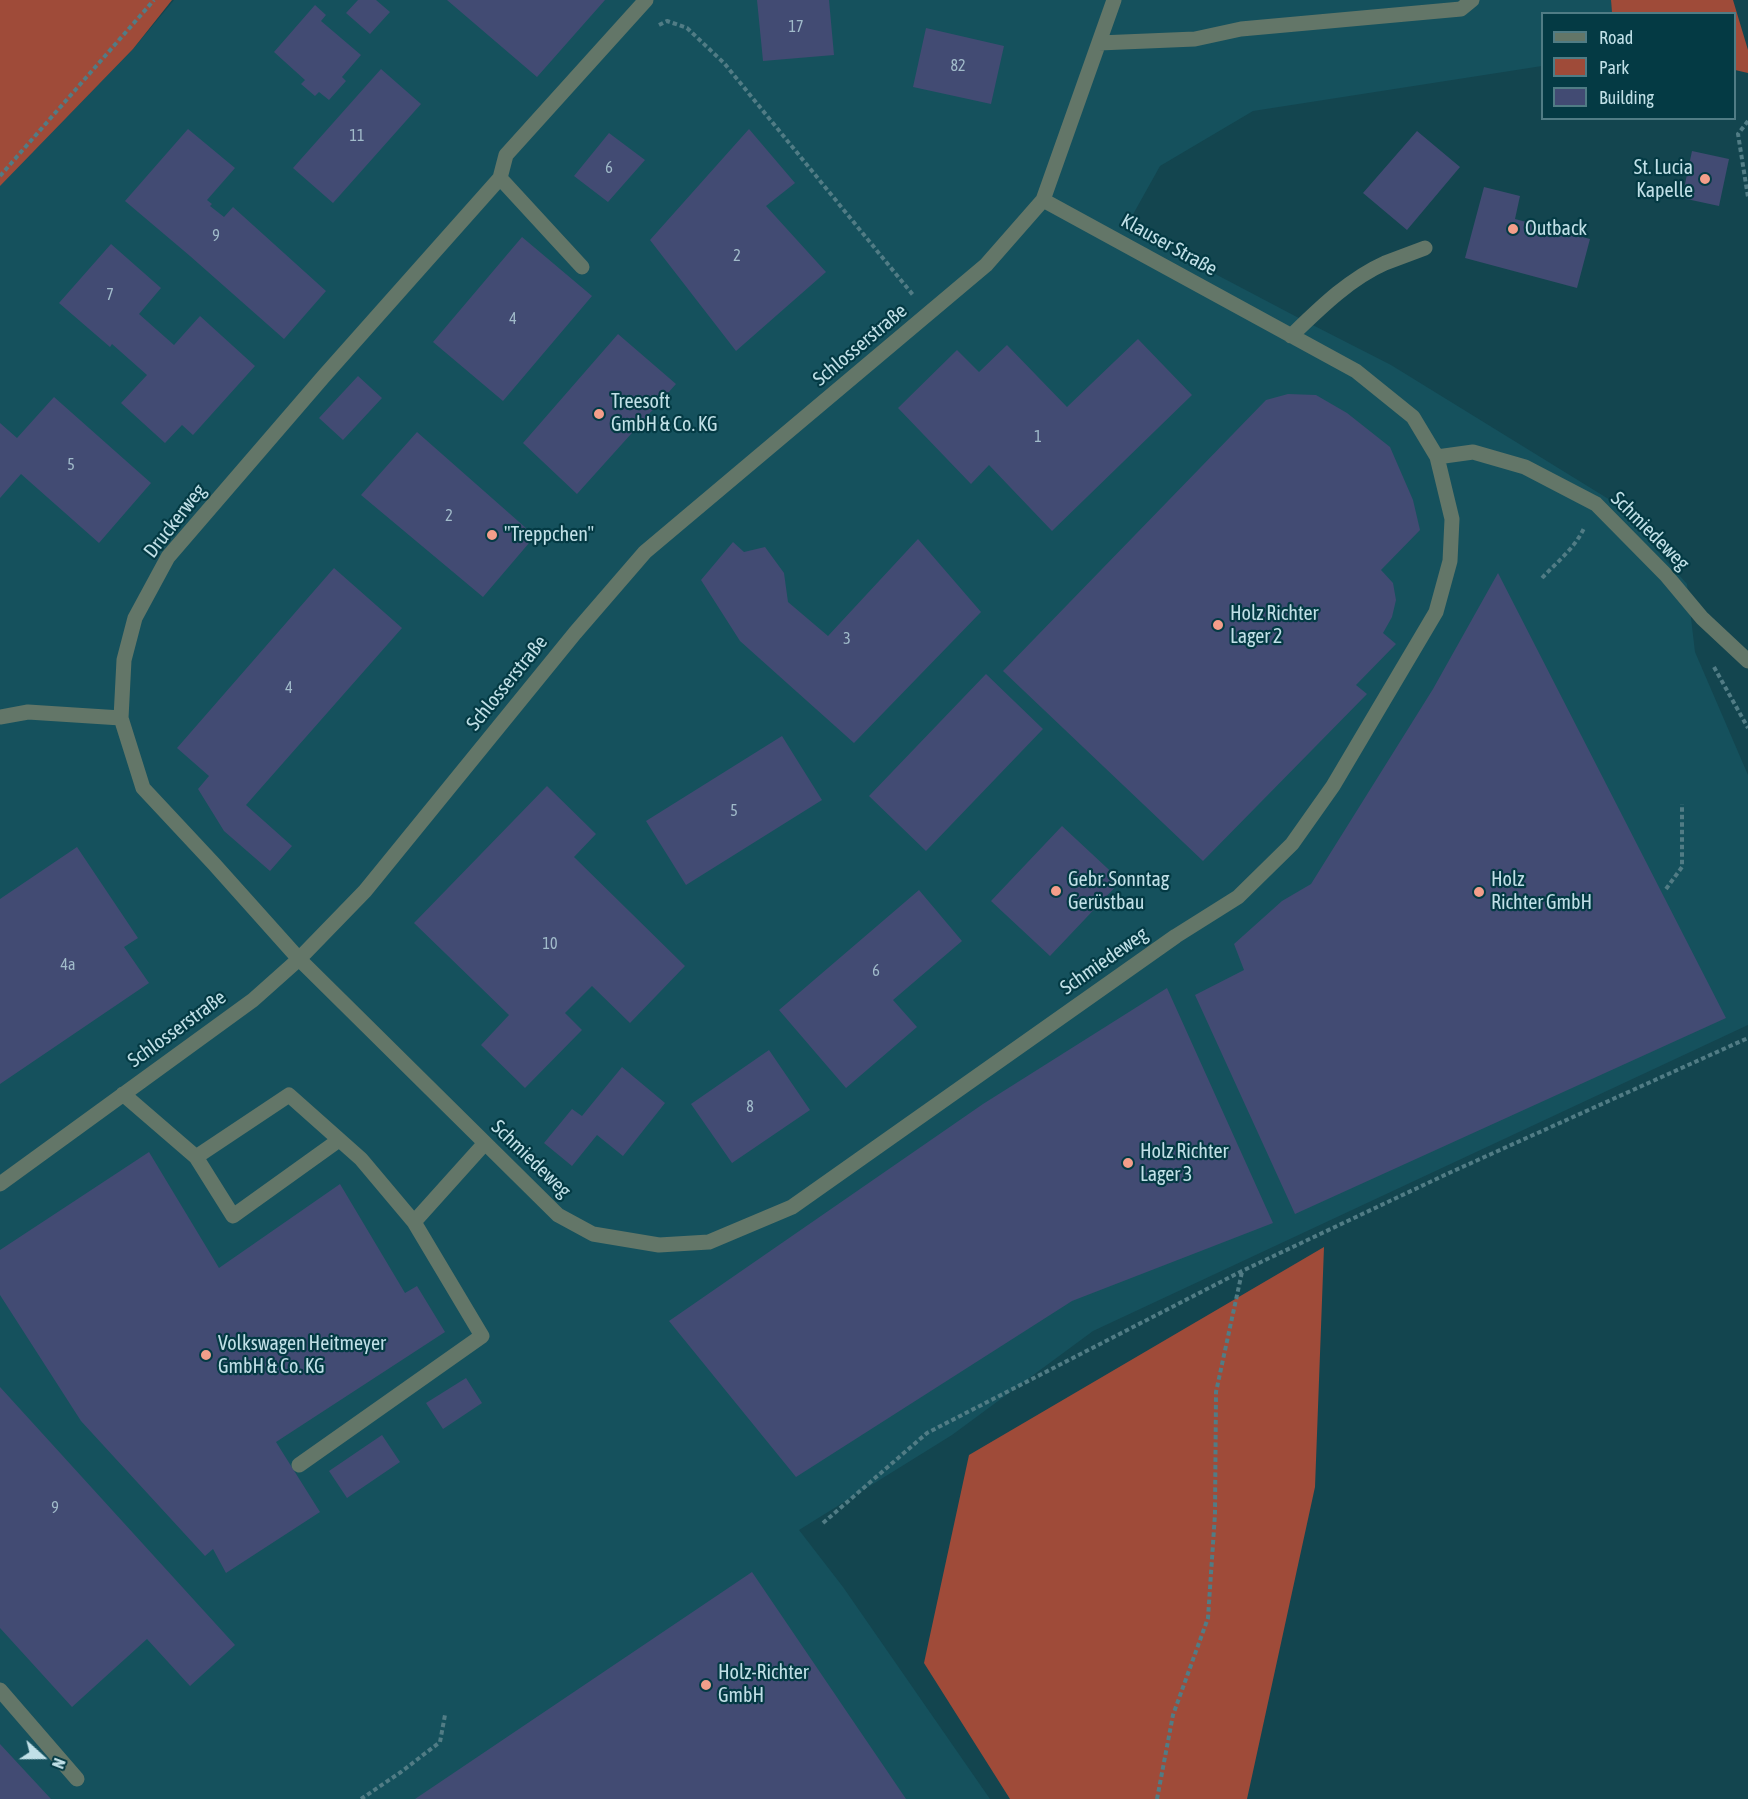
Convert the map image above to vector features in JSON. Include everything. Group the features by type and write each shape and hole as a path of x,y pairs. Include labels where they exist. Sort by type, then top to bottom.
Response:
{"street":[{"path":"582,267 500,178 506,155 646,0"},
{"path":"1043,200 1114,0"},
{"path":"1099,43 1195,39 1241,29 1461,9 1472,0"},
{"name":"Druckerweg","path":"299,959 143,788 122,718 124,660 135,618 168,557 324,376 500,178"},
{"name":"Schlosserstraße","path":"0,1184 253,1000 299,959 365,891 575,633 645,552 986,265 1043,200"},
{"name":"Klauser Straße","path":"1043,200 1356,371 1413,417 1437,457"},
{"path":"1291,336 1348,285 1383,264 1425,248"},
{"name":"Schmiedeweg","path":"299,959 558,1215 593,1234 659,1245 709,1242 792,1207 1176,936 1238,897 1293,843 1333,786 1436,612 1450,561 1452,519 1437,457 1473,452 1525,467 1596,504 1665,574 1702,618 1748,661"},
{"path":"0,717 28,711 122,718"},
{"path":"123,1094 196,1157 233,1216 339,1140"},
{"path":"196,1157 289,1095 361,1159 414,1222 482,1336 299,1465"},
{"path":"414,1222 485,1143"},
{"path":"0,1690 76,1779"}],"path":[{"path":"0,176 154,0"},
{"path":"652,28 667,21 687,28 724,63 929,314"},
{"path":"1748,121 1738,134 1748,196"},
{"path":"1542,578 1580,537"},
{"path":"1713,666 1748,728"},
{"path":"1666,889 1682,867 1682,804"},
{"path":"823,1523 927,1432 1242,1271 1459,1168 1748,1038"},
{"path":"1157,1799 1173,1715 1208,1618 1215,1514 1216,1392 1242,1271"},
{"path":"361,1799 440,1742 444,1715"}],"shaded area":[{"path":"174,0 1611,0 1612,12 1541,12 1541,66 1253,111 1160,166 1126,227 1391,365 1615,503 1687,584 1695,652 1748,775 1748,1025 1093,1331 952,1435 799,1530 843,1587 990,1799 0,1799 0,185 133,49"}],"green space":[{"path":"0,0 172,0 133,49 0,186"},
{"path":"1611,0 1733,0 1748,50 1748,73 1736,70 1736,12 1612,12"},
{"path":"1324,1247 1315,1487 1247,1799 1010,1799 924,1663 969,1455"}],"building":[{"path":"358,0 376,0 390,12 370,34 346,13"},
{"path":"447,0 605,0 537,77"},
{"path":"757,0 829,0 834,55 763,61"},
{"path":"315,5 326,15 321,21 361,55 342,77 346,81 329,100 319,92 315,96 301,84 305,80 274,52"},
{"path":"926,28 1004,46 991,104 913,87"},
{"path":"381,69 421,104 333,203 293,168"},
{"path":"188,129 235,168 207,200 212,204 210,206 224,217 233,207 326,291 284,339 125,201"},
{"path":"749,129 795,183 766,206 826,272 736,351 650,240"},
{"path":"1417,131 1460,167 1407,230 1363,193"},
{"path":"609,133 645,160 608,202 574,176"},
{"name":"St. Lucia Kapelle","path":"1692,151 1729,159 1719,206 1682,198"},
{"name":"Outback","path":"1484,187 1520,196 1515,219 1590,239 1577,288 1465,258"},
{"path":"522,237 592,296 503,401 433,342"},
{"path":"111,244 161,288 139,314 174,345 200,316 255,366 193,435 182,425 165,443 121,403 147,375 112,344 110,347 59,303"},
{"name":"Treesoft GmbH & Co. KG","path":"618,334 676,384 577,494 523,443"},
{"path":"1138,339 1192,395 1052,531 989,465 971,484 898,408 957,350 979,372 1007,345 1067,407"},
{"path":"358,376 382,398 343,440 319,418"},
{"name":"Holz Richter Lager 2","path":"1288,394 1316,395 1347,413 1390,447 1413,500 1420,530 1381,570 1393,583 1396,600 1392,617 1383,633 1396,644 1356,685 1367,694 1203,861 1003,671 1266,400"},
{"path":"54,397 151,483 99,543 21,474 0,498 0,423 17,438"},
{"path":"417,432 535,536 483,597 361,495"},
{"path":"918,539 981,612 854,743 740,641 701,580 733,542 744,552 765,547 784,573 788,602 828,636"},
{"path":"334,568 402,628 246,805 292,846 270,871 224,831 198,789 209,776 177,748"},
{"name":"Holz Richter GmbH","path":"1498,573 1726,1018 1295,1214 1195,995 1244,970 1234,944 1282,901 1311,884 1433,689"},
{"path":"986,674 1043,729 926,851 869,796"},
{"path":"782,736 822,800 686,885 646,821"},
{"path":"547,786 596,834 574,857 685,966 630,1023 592,986 565,1013 582,1030 525,1088 481,1045 509,1015 414,923"},
{"name":"Gebr. Sonntag Gerüstbau","path":"1062,826 1121,881 1050,956 991,901"},
{"path":"77,847 138,938 124,947 149,983 0,1084 0,899"},
{"path":"919,890 962,941 893,1000 917,1027 846,1088 779,1010"},
{"path":"1167,988 1273,1223 1072,1301 796,1477 669,1321 983,1104"},
{"path":"769,1050 810,1110 732,1163 691,1104"},
{"path":"622,1067 665,1103 623,1156 597,1135 572,1166 544,1143 572,1109 582,1116"},
{"path":"149,1152 219,1268 340,1184 405,1293 417,1286 445,1332 276,1442 320,1512 226,1573 213,1549 205,1556 81,1421 0,1295 0,1250"},
{"path":"466,1378 482,1403 443,1429 426,1403"},
{"path":"0,1387 235,1645 190,1686 147,1639 72,1707 0,1628"},
{"path":"382,1435 400,1462 347,1498 329,1471"},
{"name":"Holz-Richter GmbH","path":"752,1572 906,1799 415,1799"},
{"path":"0,1744 51,1799 0,1799"}],"place":[{"name":"St. Lucia Kapelle","path":"1705,179"},
{"name":"Outback","path":"1513,229"},
{"name":"Treesoft GmbH & Co. KG","path":"599,414"},
{"name":"\"Treppchen\"","path":"492,535"},
{"name":"Holz Richter Lager 2","path":"1218,625"},
{"name":"Gebr. Sonntag Gerüstbau","path":"1056,891"},
{"name":"Holz Richter GmbH","path":"1479,892"},
{"name":"Holz Richter Lager 3","path":"1128,1163"},
{"name":"Volkswagen Heitmeyer GmbH & Co. KG","path":"206,1355"},
{"name":"Holz-Richter GmbH","path":"706,1685"}]}
